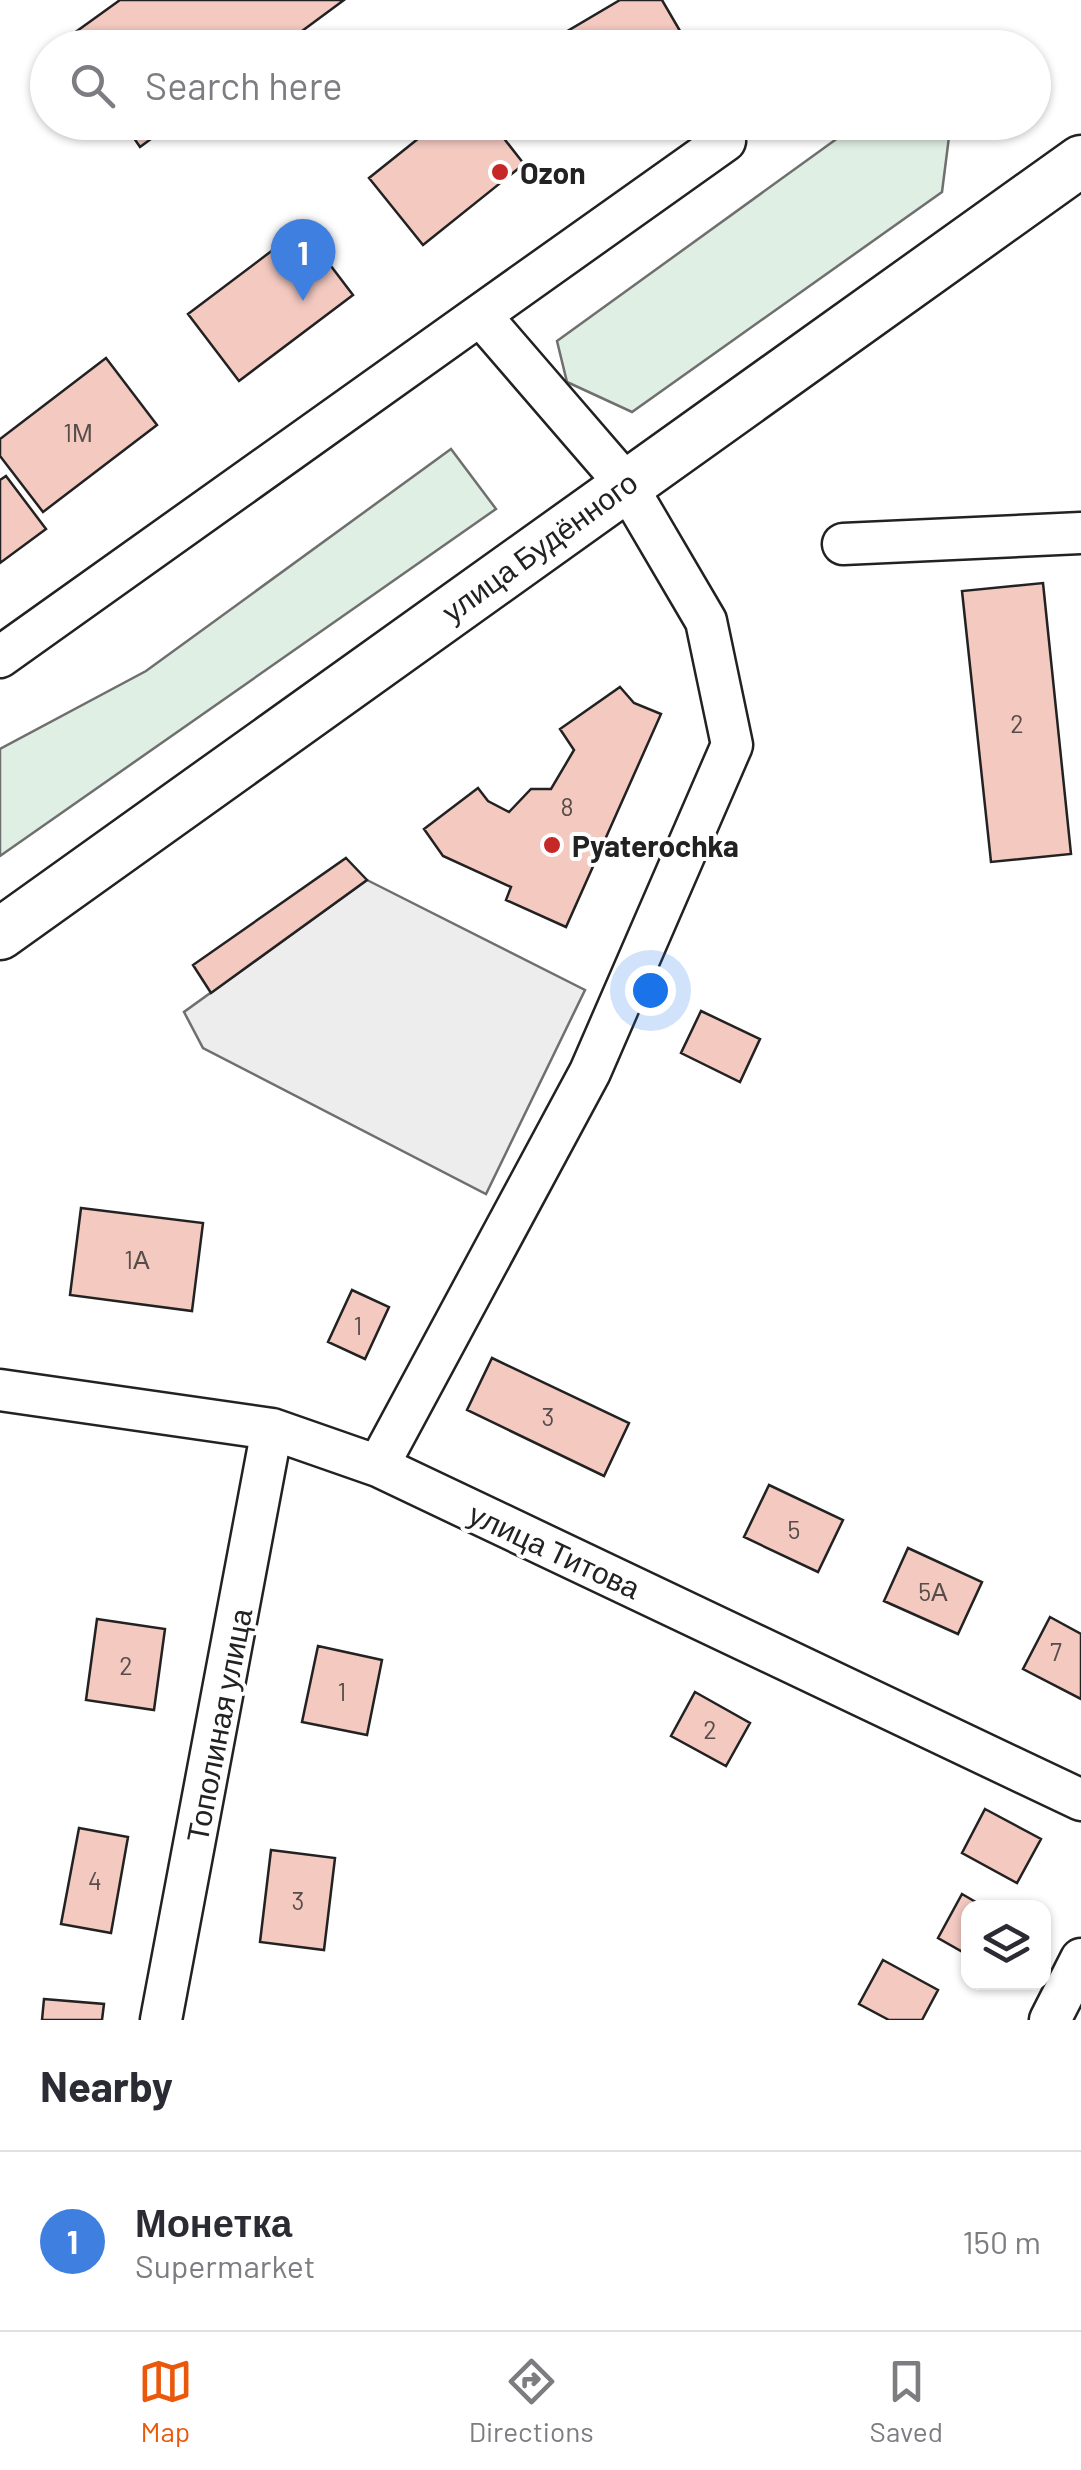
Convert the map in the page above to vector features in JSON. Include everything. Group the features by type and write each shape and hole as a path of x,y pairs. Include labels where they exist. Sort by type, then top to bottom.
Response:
{"main road":[{"name":"улица Будённого","path":"0,934 626,483 1081,162"}],"street":[{"path":"0,657 726,141"},
{"path":"378,1466 590,1072 732,744 706,622 626,483 480,315"},
{"path":"843,544 1081,533"},
{"name":"улица Титова","path":"0,1390 272,1429 378,1466 1081,1800"},
{"name":"Тополиная улица","path":"162,2020 272,1429"},
{"path":"1050,2020 1081,1959"}],"green space":[{"path":"835,140 949,140 942,192 632,412 567,382 557,341"},
{"path":"451,449 496,509 0,856 0,749 146,671"}],"shaded area":[{"path":"367,880 585,990 486,1194 203,1048 184,1012"}],"building":[{"path":"120,0 344,0 303,30 78,30"},
{"path":"620,0 662,0 680,30 569,30"},
{"path":"416,140 505,140 524,164 423,245 369,178"},
{"path":"302,228 353,295 239,381 188,314"},
{"path":"106,358 157,425 43,512 0,456 0,439"},
{"path":"6,476 46,529 0,563 0,480"},
{"path":"1043,583 1071,854 991,862 962,591"},
{"path":"620,687 634,703 661,714 566,927 506,900 511,887 443,856 424,829 478,788 488,801 509,812 531,789 551,789 574,750 560,729"},
{"path":"346,858 367,880 211,993 193,965"},
{"path":"701,1011 760,1039 740,1082 681,1053"},
{"path":"81,1208 203,1223 192,1311 70,1295"},
{"path":"352,1290 389,1307 365,1359 328,1342"},
{"path":"492,1358 629,1423 604,1476 467,1410"},
{"path":"769,1485 843,1520 818,1572 744,1537"},
{"path":"908,1548 982,1582 958,1634 884,1601"},
{"path":"1050,1617 1081,1634 1081,1699 1023,1669"},
{"path":"97,1619 165,1629 154,1710 86,1700"},
{"path":"318,1646 382,1660 367,1735 302,1722"},
{"path":"695,1692 750,1723 726,1766 671,1736"},
{"path":"985,1809 1041,1839 1017,1883 962,1853"},
{"path":"79,1828 128,1837 111,1933 61,1924"},
{"path":"271,1850 335,1858 324,1950 260,1942"},
{"path":"962,1894 972,1900 961,1900 961,1951 938,1938"},
{"path":"883,1960 938,1990 922,2020 889,2020 859,2004"},
{"path":"44,1999 104,2004 102,2020 42,2020"}],"place":[{"name":"Ozon","path":"500,172"},
{"name":"Монетка","path":"303,301"},
{"name":"Pyaterochka","path":"552,845"}]}
